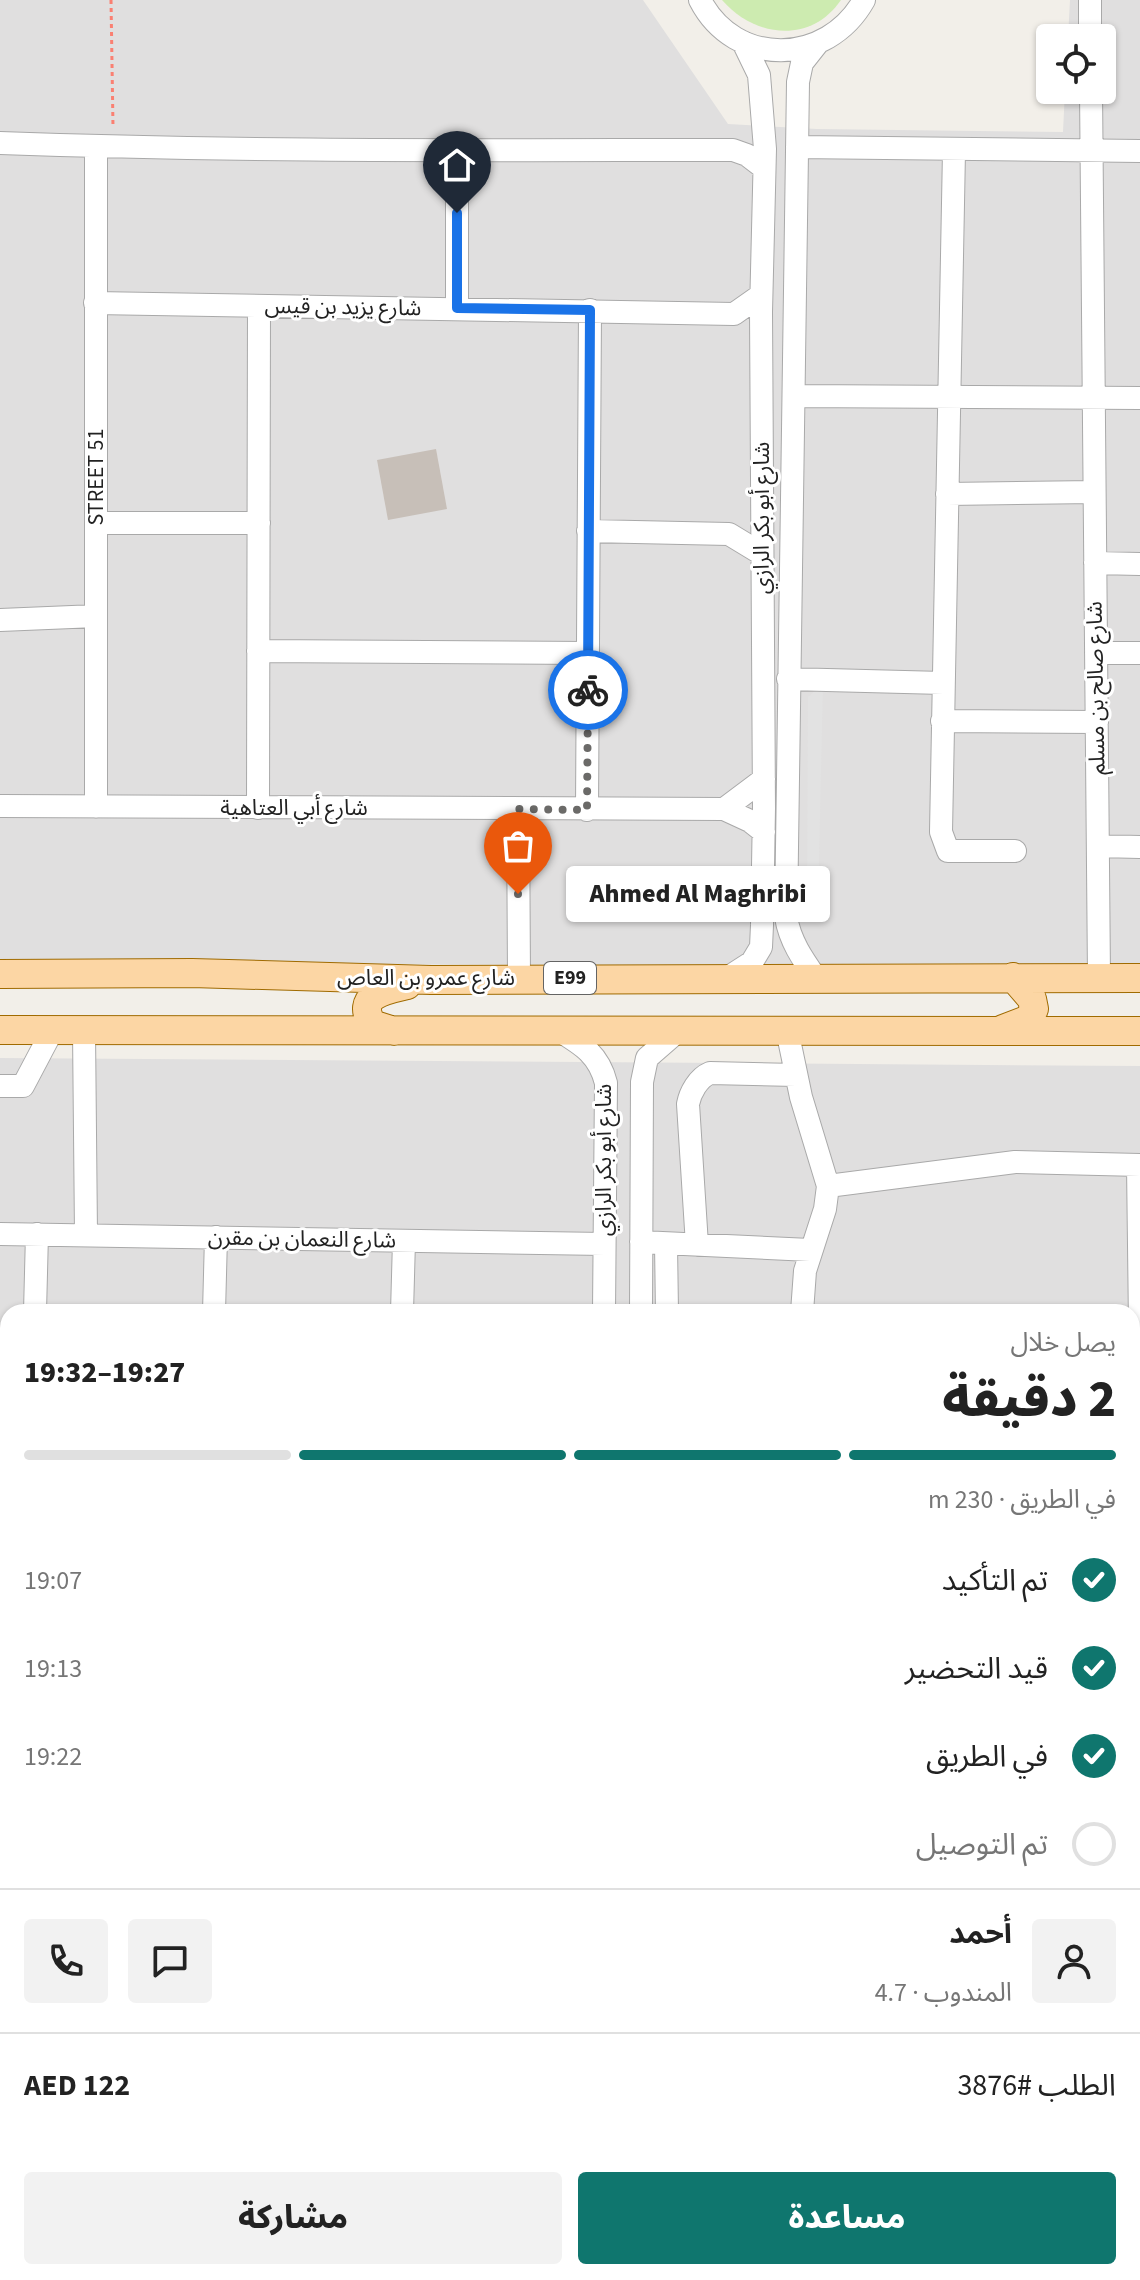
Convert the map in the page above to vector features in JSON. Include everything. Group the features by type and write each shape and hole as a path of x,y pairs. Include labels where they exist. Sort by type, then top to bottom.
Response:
{"main road":[{"name":"شارع عمرو بن العاص","path":"0,974 192,973 431,980 1140,978"},
{"path":"994,1032 1029,1019 1034,1009 1032,999 1013,977"},
{"path":"397,1032 372,1024 367,1016 371,997 384,990 431,980"},
{"path":"0,1030 1140,1031"}],"street":[{"path":"1090,0 1090,24"},
{"path":"701,4 716,24 743,42 767,50 792,50 817,44 843,27 864,1"},
{"name":"شارع أبو بكر الرازي","path":"724,980 752,962 761,947 764,832 761,511 763,126 759,75 743,42"},
{"name":"شارع أبو بكر الرازي","path":"817,44 802,63 798,82 786,917 789,933 818,981"},
{"name":"شارع صالح بن مسلم","path":"1091,104 1099,977"},
{"path":"733,150 751,140 763,126"},
{"path":"0,143 105,147 733,150 747,155 764,168"},
{"name":"STREET 51","path":"96,807 95,303 105,147"},
{"path":"797,147 1140,151"},
{"path":"457,150 457,308"},
{"path":"954,151 941,832 948,851 1015,851"},
{"path":"761,295 734,314 761,335"},
{"name":"شارع يزيد بن قيس","path":"95,303 734,314"},
{"path":"258,808 259,306"},
{"path":"587,810 590,310"},
{"path":"794,396 1140,398"},
{"path":"947,494 1094,492"},
{"path":"588,531 729,534 750,523 761,511"},
{"path":"96,523 259,523"},
{"path":"729,534 762,554"},
{"path":"1095,563 1140,564"},
{"path":"0,620 96,616"},
{"path":"258,651 588,653"},
{"path":"1096,653 1140,653"},
{"path":"788,679 943,683"},
{"path":"942,721 1097,722"},
{"path":"764,779 724,809 750,821 764,832"},
{"name":"شارع أبي العتاهية","path":"0,806 724,809"},
{"path":"518,809 519,978"},
{"path":"1098,846 1140,847"},
{"name":"شارع أبو بكر الرازي","path":"558,1030 584,1045 596,1057 606,1083 604,1304"},
{"path":"787,1030 796,1075 828,1186 825,1209 805,1271 803,1304"},
{"path":"0,1086 23,1086 52,1031"},
{"path":"84,1031 86,1235"},
{"name":"شارع أبو بكر الرازي","path":"641,1304 642,1082 647,1058 678,1031"},
{"path":"697,1245 688,1104 691,1092 710,1073 796,1075"},
{"path":"828,1186 1015,1162 1139,1165 1140,1304"},
{"name":"شارع النعمان بن مقرن","path":"0,1234 604,1244"},
{"path":"35,1304 37,1234"},
{"path":"214,1304 216,1237"},
{"path":"402,1304 404,1241"},
{"path":"641,1242 810,1250"},
{"path":"666,1244 667,1304"}],"path":[{"path":"105,147 111,0"}],"shaded area":[{"path":"0,0 643,0 728,124 817,129 1063,132 1064,104 1116,104 1116,24 1069,24 1070,0 1140,0 1140,967 0,963"},
{"path":"823,684 818,903 807,912 808,697"},
{"path":"0,1058 1140,1066 1140,1304 0,1304"}],"green space":[{"path":"722,0 841,0 814,24 798,30 782,31 750,22"}],"building":[{"path":"436,449 447,509 388,520 377,460"}],"way so far":[{"path":"518,894 518,809 587,810 588,690"}],"place":[{"name":"Ahmed Al Maghribi","path":"518,894"}],"route":[{"path":"457,213 457,308 590,310 588,690"}]}
